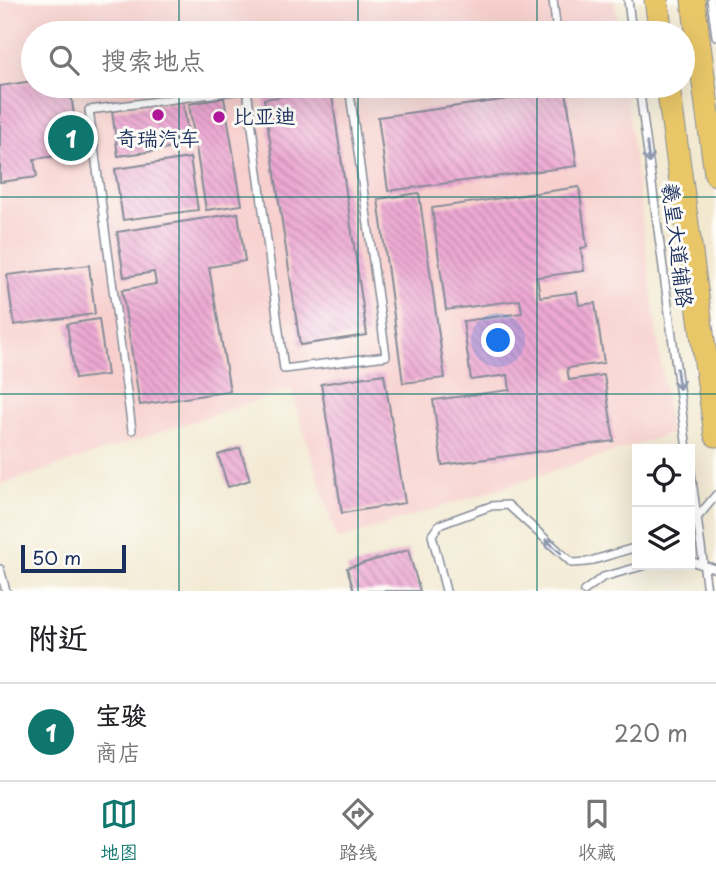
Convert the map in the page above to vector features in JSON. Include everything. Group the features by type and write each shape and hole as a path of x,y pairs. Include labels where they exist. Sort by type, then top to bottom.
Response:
{"main road":[{"path":"656,0 659,21"},
{"path":"693,0 716,174"},
{"path":"670,98 716,435"}],"lane":[{"path":"553,0 556,21"},
{"path":"628,0 631,21"},
{"path":"711,0 716,36"},
{"path":"132,430 89,110 179,98"},
{"path":"248,98 284,369 386,356 351,98"},
{"name":"羲皇大道辅路","path":"641,98 686,444"},
{"path":"697,518 716,495"},
{"path":"695,503 707,591"},
{"path":"446,591 432,535 439,525 491,506 508,505 572,563 587,562 632,548"},
{"path":"695,562 716,569"},
{"path":"0,569 6,591"},
{"path":"587,590 603,577 632,569"}],"shaded area":[{"path":"0,0 614,0 617,21 21,21 21,98 627,98 670,434 337,540 291,389 0,485"}],"building":[{"path":"21,83 21,98 72,98 79,153 34,159 37,177 0,182 0,86"},
{"path":"224,98 242,205 206,210 189,104"},
{"path":"332,98 367,335 300,345 264,99"},
{"path":"515,98 567,98 577,166 388,191 378,117"},
{"path":"183,101 190,146 118,156 112,111"},
{"path":"190,158 198,210 123,220 115,169"},
{"path":"579,187 587,247 581,248 584,271 537,277 540,297 577,292 579,305 595,303 604,363 567,368 569,380 604,375 614,441 442,465 433,400 510,390 508,375 471,380 463,321 522,313 520,300 446,310 432,208"},
{"path":"419,193 445,378 403,383 378,199"},
{"path":"238,213 245,261 209,267 230,391 140,405 122,290 156,284 154,272 124,277 117,232"},
{"path":"89,265 95,314 14,325 7,275"},
{"path":"99,319 107,375 75,379 67,324"},
{"path":"384,374 405,503 342,513 321,384"},
{"path":"240,448 250,480 228,487 218,455"},
{"path":"408,550 420,591 354,591 347,568"}],"place":[{"name":"奇瑞汽车","path":"158,115"},
{"name":"比亚迪","path":"219,117"},
{"name":"宝骏","path":"71,138"}]}
